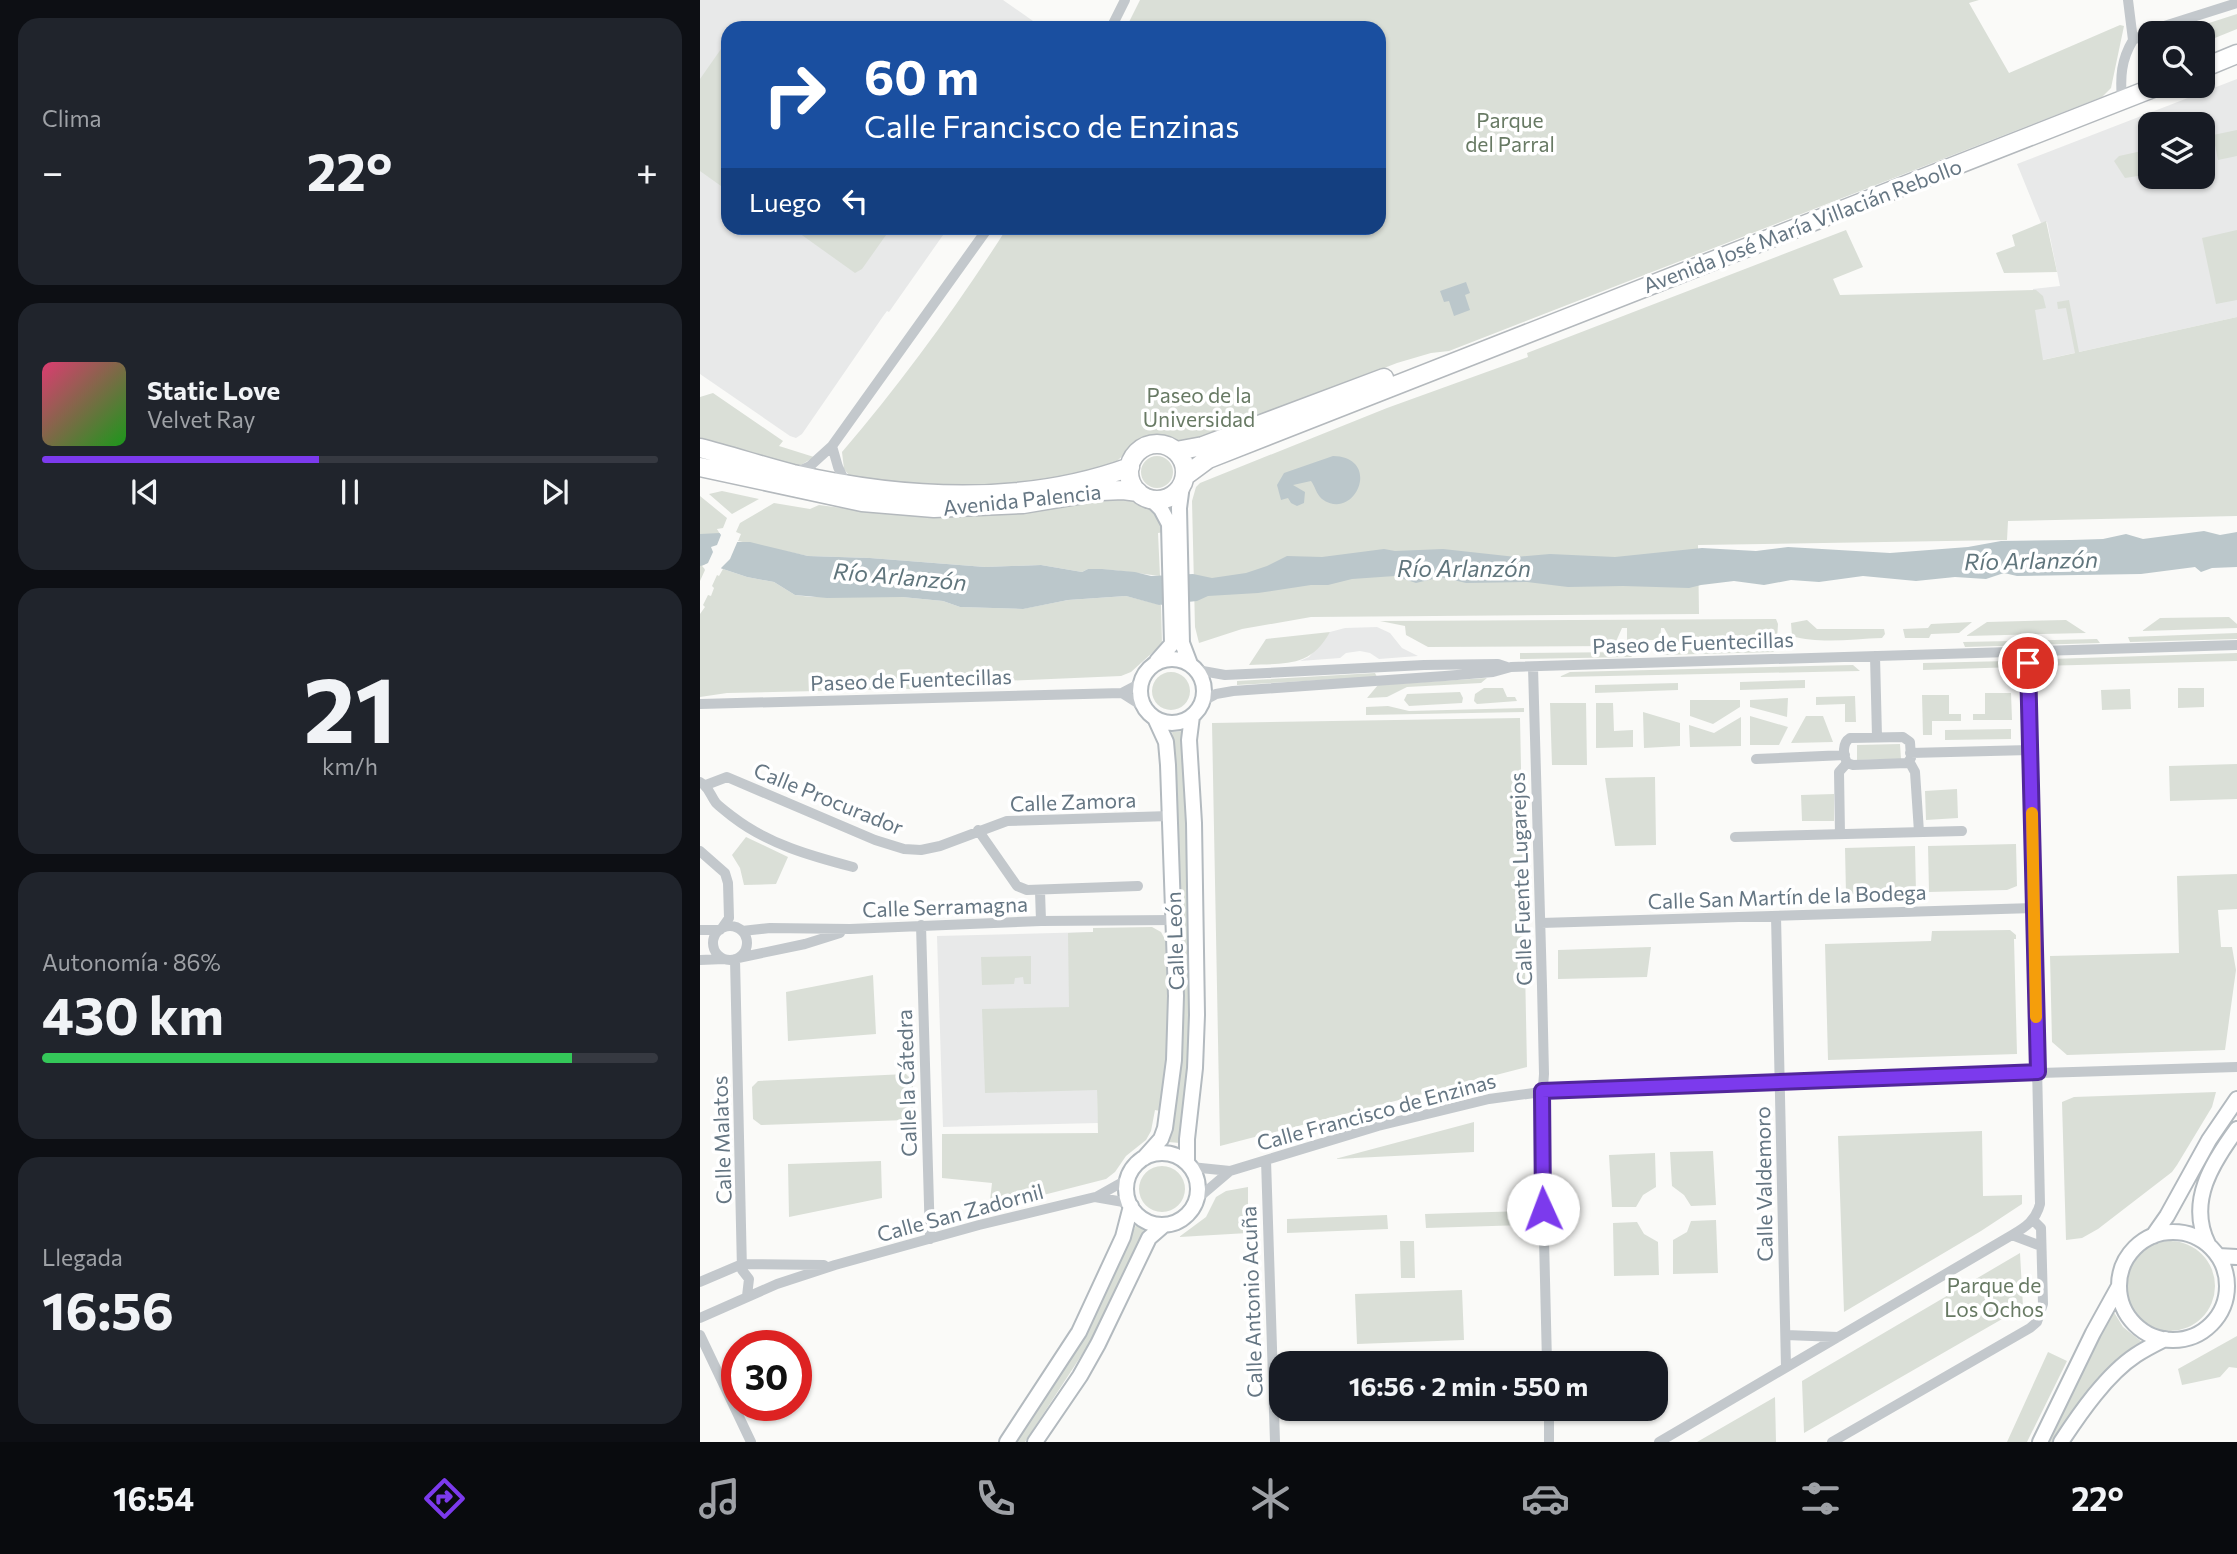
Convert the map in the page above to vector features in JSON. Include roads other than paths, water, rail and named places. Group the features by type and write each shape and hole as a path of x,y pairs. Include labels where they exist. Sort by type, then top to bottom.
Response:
{"highway":[{"path":"2215,63 2237,54"},
{"name":"Avenida José María Villacián Rebollo","path":"1183,480 1208,459 2138,94"},
{"name":"Avenida José María Villacián Rebollo","path":"1176,451 1203,446 1416,367 1446,365"},
{"path":"1164,446 1176,451 1184,463 1183,480 1170,497 1145,496 1131,481 1130,467 1135,456 1146,447 1164,446"},
{"name":"Avenida Palencia","path":"700,448 793,474 846,485 926,494 1032,490 1098,478 1130,467"},
{"name":"Avenida Palencia","path":"700,467 862,502 910,507 978,508 1122,490 1145,496"}],"main road":[{"path":"1177,643 1146,671 1140,695 1144,707 1156,718 1174,723 1192,716 1203,701 1204,690 1203,680 1177,643 1174,532 1183,480"},
{"path":"1145,496 1166,515 1174,532"},
{"path":"1153,665 1165,659 1175,659 1193,667"},
{"name":"Calle León","path":"1189,1164 1186,1139 1195,1068 1198,1015 1194,823 1189,740 1192,716"},
{"name":"Calle León","path":"1144,1158 1161,1139 1167,1120 1174,1060 1176,996 1166,742 1156,718"},
{"path":"2237,1099 2209,1140 2167,1216 2153,1236 2130,1253 2122,1268 2119,1286 2121,1301 2127,1315 2150,1335 2179,1339 2200,1332 2216,1318 2223,1306 2227,1280 2200,1221 2199,1201 2203,1187 2237,1129"},
{"path":"1035,1442 1080,1376 1098,1344 1149,1237 1164,1225 1185,1216 1197,1199 1198,1188 1189,1164 1171,1154 1157,1153 1144,1158 1134,1167 1126,1187 1130,1205 1139,1216 1151,1223 1164,1225"},
{"path":"1007,1442 1079,1332 1120,1244 1130,1205"},
{"path":"2153,1236 2173,1232 2186,1233 2213,1251 2237,1257"},
{"path":"2040,1442 2092,1333 2119,1286"},
{"path":"2223,1306 2237,1300"},
{"path":"2062,1442 2083,1410 2134,1355 2165,1339"}],"street":[{"path":"1114,21 1125,0"},
{"path":"2122,100 2122,68 2133,40 2127,0"},
{"path":"2133,40 2158,29 2237,4"},
{"path":"793,474 810,466 832,446 983,235"},
{"path":"832,446 846,485"},
{"name":"Paseo de Fuentecillas","path":"1193,667 1225,675 1424,665 1498,664 1533,667 2237,645"},
{"path":"1658,1442 2012,1236 2033,1220 2040,1205 2028,652"},
{"path":"1875,656 1877,737"},
{"name":"Paseo de Fuentecillas","path":"1203,701 1216,694 1234,691 1493,672 1511,667"},
{"name":"Calle Fuente Lugarejos","path":"1533,667 1541,923 1547,1351"},
{"name":"Paseo de Fuentecillas","path":"700,704 1122,693 1141,683"},
{"path":"1122,693 1144,707"},
{"path":"1840,834 1839,772 1846,759 1844,744 1850,738 1877,737 1907,738 1910,742 1919,832"},
{"path":"1756,759 1846,759 1853,765 1903,764 1910,757 2030,750"},
{"name":"Calle Procurador","path":"703,783 727,777 889,846 904,849 921,850 940,846 978,830"},
{"path":"703,783 716,802 766,838 806,854 853,867"},
{"name":"Calle Zamora","path":"978,830 1007,821 1170,816"},
{"name":"Calle Serramagna","path":"978,830 1017,886 1027,890 1138,886"},
{"path":"1735,837 1962,831"},
{"path":"700,851 725,873 728,883 729,918 721,929 714,939 713,945 716,951 732,959 747,948 742,931 735,927 721,929 700,930"},
{"name":"Calle Serramagna","path":"1040,891 1041,921"},
{"name":"Calle San Martín de la Bodega","path":"1541,923 2034,908"},
{"name":"Calle Valdemoro","path":"1776,916 1786,1367"},
{"name":"Calle Serramagna","path":"742,931 1041,921 1173,920"},
{"name":"Calle la Cátedra","path":"921,925 930,1239"},
{"name":"Calle Serramagna","path":"700,960 732,959 805,944 850,929"},
{"name":"Calle Malatos","path":"732,959 735,973 742,1264"},
{"name":"Calle Francisco de Enzinas","path":"1197,1199 1230,1171 1409,1118 1489,1099 1542,1091 2038,1072 2236,1069"},
{"name":"Calle Antonio Acuña","path":"1266,1160 1275,1442"},
{"name":"Calle Francisco de Enzinas","path":"1189,1164 1230,1171"},
{"name":"Calle San Zadornil","path":"700,1318 747,1296 835,1265 1095,1197 1128,1179"},
{"name":"Calle San Zadornil","path":"1095,1197 1130,1205"},
{"path":"1832,1442 2037,1322 2043,1304 2041,1227 2033,1220"},
{"path":"2012,1236 2041,1246"},
{"path":"742,1264 742,1270 748,1279 747,1296"},
{"name":"Calle San Zadornil","path":"700,1282 742,1264 835,1265"},
{"path":"700,1335 751,1442"},
{"path":"1786,1335 1840,1337"},
{"path":"1549,1421 1549,1442"}],"water":[{"path":"1466,282 1470,293 1465,295 1470,310 1454,316 1449,301 1444,302 1440,291"},
{"path":"1333,456 1348,459 1357,467 1360,476 1359,487 1345,503 1334,504 1322,499 1311,481 1293,485 1305,492 1304,503 1297,506 1288,498 1281,500 1277,485 1284,473"},
{"name":"Río Arlanzón","path":"2204,531 2220,535 2237,532 2237,567 2212,568 2201,572 2195,567 2141,574 2017,576 2004,573 1986,579 1955,577 1916,581 1863,576 1819,582 1791,580 1764,585 1734,581 1689,588 1568,587 1527,582 1466,583 1441,577 1416,583 1395,576 1352,579 1328,585 1258,593 1208,596 1197,601 1159,605 1126,596 1068,600 1023,609 960,607 943,601 902,597 827,598 795,595 774,582 747,577 708,564 700,566 700,534 720,533 737,542 750,542 808,556 985,567 1041,565 1082,572 1102,569 1151,576 1193,574 1212,578 1246,573 1287,556 1322,557 1384,549 1443,549 1516,557 1550,554 1615,557 1702,548 1756,551 1788,547 1890,553 1968,547 2001,541 2103,539 2126,534 2143,539"}],"park label":[{"name":"Parque del Parral","path":"1510,131"},
{"name":"Paseo de la Universidad","path":"1199,406"},
{"name":"Parque de Los Ochos","path":"1994,1296"}]}
